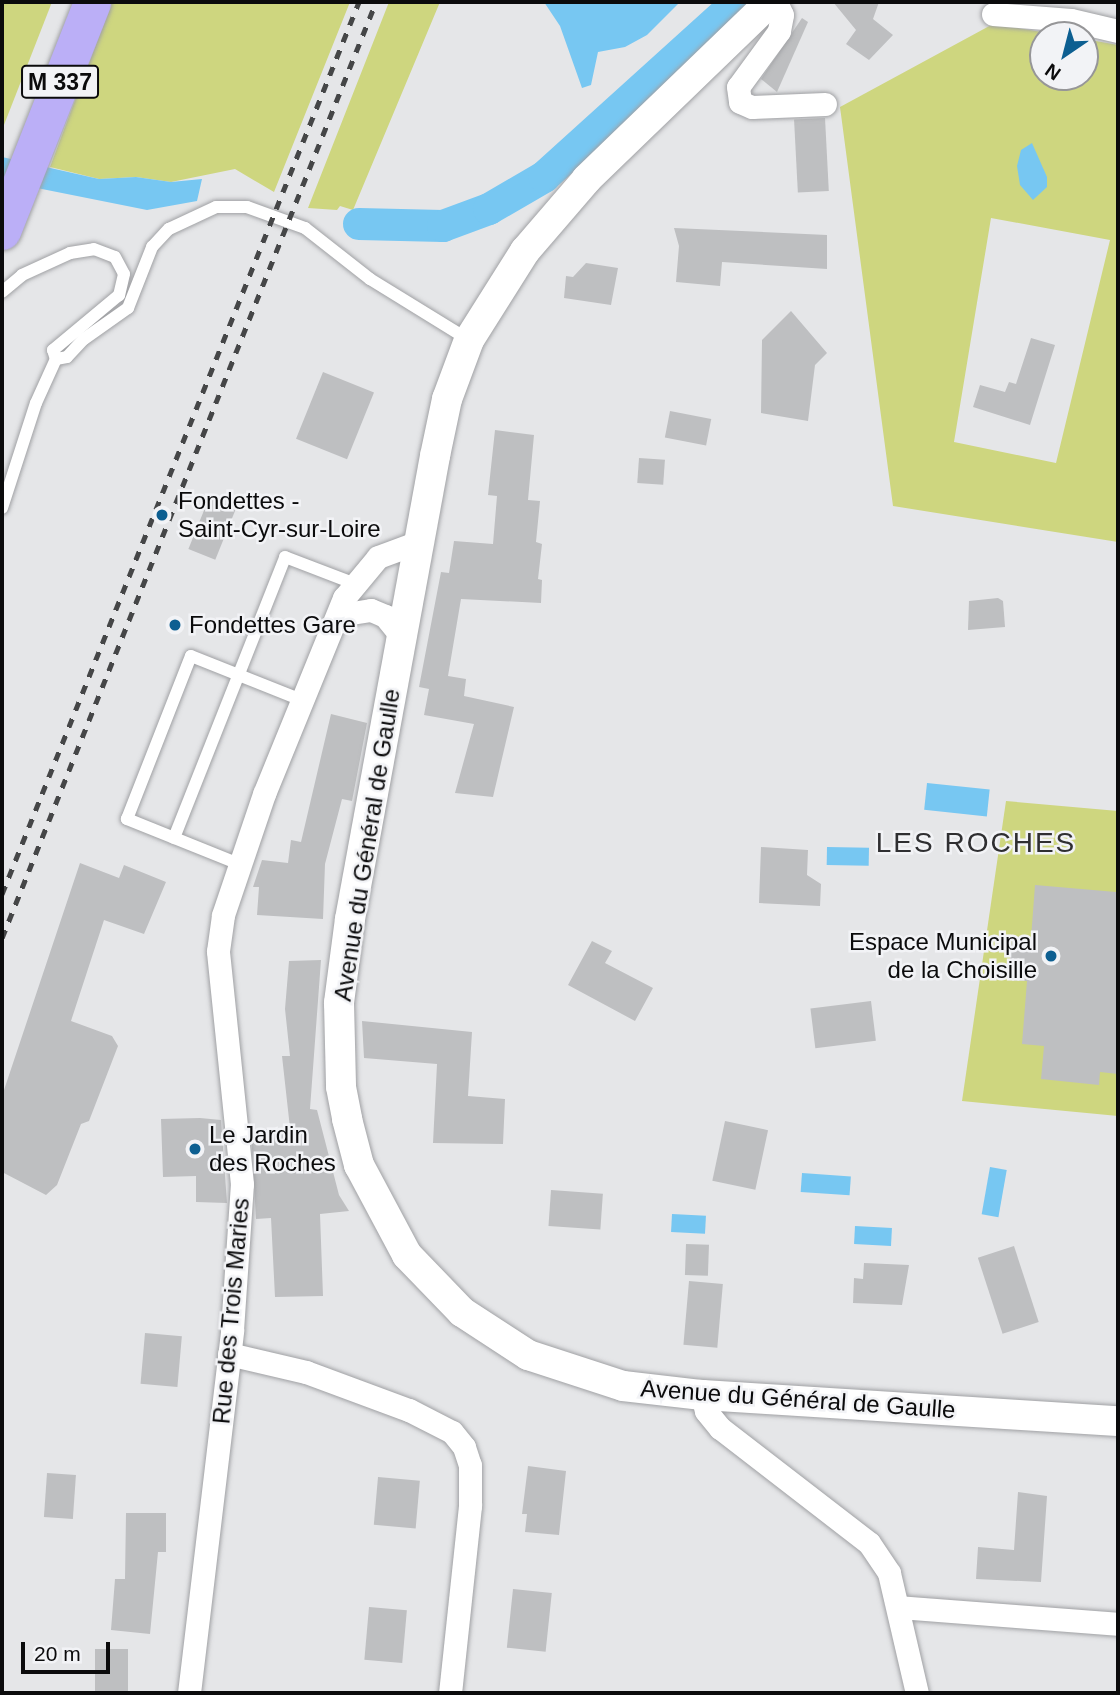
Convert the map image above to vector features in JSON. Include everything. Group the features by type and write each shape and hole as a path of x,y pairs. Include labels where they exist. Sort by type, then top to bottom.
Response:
{"main road":[{"name":"M 337","path":"2,231 14,170 69,2"},
{"name":"M 337","path":"14,170 92,2"}],"street":[{"name":"Avenue du Général de Gaulle","path":"770,2 587,179 525,251 469,340 447,399 402,637 339,1003 341,1087 359,1165 407,1255 432,1285 495,1337 528,1356 623,1386 702,1395 1118,1421"},
{"path":"776,2 782,15 779,31 738,87 740,102 752,107 825,104"},
{"path":"993,14 1071,20 1118,31"},
{"name":"Rue des Trois Maries","path":"189,1693 229,1354 242,1184 218,951 223,915 239,864 353,583 378,557 421,541"},
{"path":"339,615 370,610 385,616 402,637"},
{"path":"229,1354 306,1372 409,1410 452,1432 464,1447 470,1465 470,1506 450,1693"},
{"path":"702,1395 706,1411 720,1428 869,1543 889,1573 917,1693"},
{"path":"898,1607 1118,1624"}],"lane":[{"path":"56,359 67,357 84,339 128,309 152,247 169,229 225,207 247,207 305,228 370,279 469,340"},
{"path":"2,292 22,275 69,253 94,249 115,257 124,274 119,295 54,350 56,359 36,403 2,508"},
{"path":"174,838 285,557 353,583"},
{"path":"239,864 127,819 191,656 304,701"}],"green space":[{"path":"2,2 52,2 2,130"},
{"path":"112,2 350,2 274,192 235,169 171,182 136,177 99,179 50,167"},
{"path":"389,2 440,2 353,210 340,206 337,210 308,208"},
{"path":"993,24 1029,30 1029,91 1099,91 1099,42 1118,45 1118,542 893,506 840,107","holes":["991,218 1110,240 1056,463 954,442"]},
{"name":"Espace Municipal de la Choisille","path":"1006,801 1118,811 1118,1116 962,1101"}],"water":[{"path":"544,2 680,2 647,35 625,47 598,52 591,85 582,88 560,26"},
{"path":"1032,143 1047,177 1047,187 1033,200 1020,185 1017,166 1021,150"},
{"path":"2,157 99,179 136,177 171,182 202,179 197,201 147,210 2,181"},
{"path":"927,783 990,790 987,816 924,810"},
{"path":"827,847 869,848 869,866 827,865"},
{"path":"990,1167 1007,1170 998,1217 982,1214"},
{"path":"802,1173 851,1176 850,1195 801,1192"},
{"path":"672,1214 706,1216 705,1234 671,1232"},
{"path":"855,1226 892,1228 891,1246 854,1244"}],"building":[{"path":"833,2 879,2 873,19 893,35 869,60 846,44 856,30"},
{"path":"802,18 808,22 777,92 761,79"},
{"path":"825,118 829,191 798,193 794,120"},
{"path":"674,228 827,235 827,269 722,262 720,286 676,282 679,246"},
{"path":"586,263 618,268 611,305 564,298 566,276 573,277"},
{"path":"791,311 827,353 815,365 808,421 761,413 762,340"},
{"path":"1031,338 1055,345 1030,425 973,407 980,385 1005,392 1009,382 1016,384"},
{"path":"323,372 374,393 347,459 296,439"},
{"path":"670,411 711,419 706,446 665,438"},
{"path":"495,430 534,435 528,500 540,501 536,542 542,544 538,579 542,580 541,603 461,599 448,676 466,679 464,696 514,707 493,797 455,793 474,724 424,715 429,689 419,687 441,572 449,573 454,541 493,544 497,496 488,495"},
{"path":"639,458 665,460 663,485 637,483"},
{"path":"209,498 236,509 215,560 188,549"},
{"path":"998,598 1003,601 1005,627 968,630 969,601"},
{"path":"331,714 367,723 352,801 342,799 325,864 323,919 257,915 259,887 253,887 262,860 288,863 291,840 301,842"},
{"path":"761,847 808,850 807,875 821,884 820,906 759,903"},
{"path":"80,863 119,878 124,865 166,882 144,934 104,920 71,1021 112,1036 118,1046 89,1121 81,1124 57,1185 46,1195 2,1172 2,1096"},
{"path":"1035,885 1116,892 1118,1074 1100,1072 1099,1085 1041,1079 1044,1046 1022,1044 1027,981 1008,980 1012,936 1031,938"},
{"path":"592,941 612,951 605,963 653,988 635,1021 568,985"},
{"path":"321,960 310,1109 317,1110 339,1195 349,1211 320,1214 323,1296 275,1297 271,1218 256,1219 251,1130 290,1128 282,1056 290,1056 285,1009 289,961"},
{"path":"871,1001 876,1041 815,1048 810,1008"},
{"path":"362,1021 472,1032 468,1096 505,1099 503,1144 433,1143 437,1064 364,1058"},
{"path":"161,1119 221,1120 227,1203 196,1202 196,1176 163,1177"},
{"path":"725,1121 768,1130 755,1190 712,1181"},
{"path":"551,1190 603,1194 600,1230 548,1226"},
{"path":"686,1244 709,1245 708,1276 685,1275"},
{"path":"1014,1246 1039,1322 1003,1334 978,1258"},
{"path":"864,1263 909,1265 902,1305 853,1303 854,1278 863,1279"},
{"path":"689,1281 723,1284 717,1348 683,1345"},
{"path":"145,1333 182,1336 177,1387 141,1384"},
{"path":"528,1466 566,1471 559,1535 525,1532 527,1514 522,1514"},
{"path":"47,1473 76,1475 73,1519 44,1517"},
{"path":"378,1477 420,1481 416,1528 374,1525"},
{"path":"1018,1492 1047,1496 1041,1582 976,1579 978,1547 1014,1550"},
{"path":"126,1513 166,1513 166,1552 158,1552 150,1634 111,1630 115,1579 125,1579"},
{"path":"513,1589 552,1593 546,1652 507,1648"},
{"path":"369,1607 407,1610 402,1663 364,1660"},
{"path":"95,1649 128,1649 128,1693 95,1693"}],"waterway":[{"path":"359,224 443,226 489,209 544,177 738,2"}],"railway":[{"path":"2,894 359,2"},
{"path":"2,938 376,2"}],"place":[{"name":"Fondettes - Saint-Cyr-sur-Loire","path":"162,515"},
{"name":"Fondettes Gare","path":"175,625"},
{"name":"Espace Municipal de la Choisille","path":"1051,956"},
{"name":"Le Jardin des Roches","path":"195,1149"}],"district":[{"name":"LES ROCHES","path":"976,843"}]}
